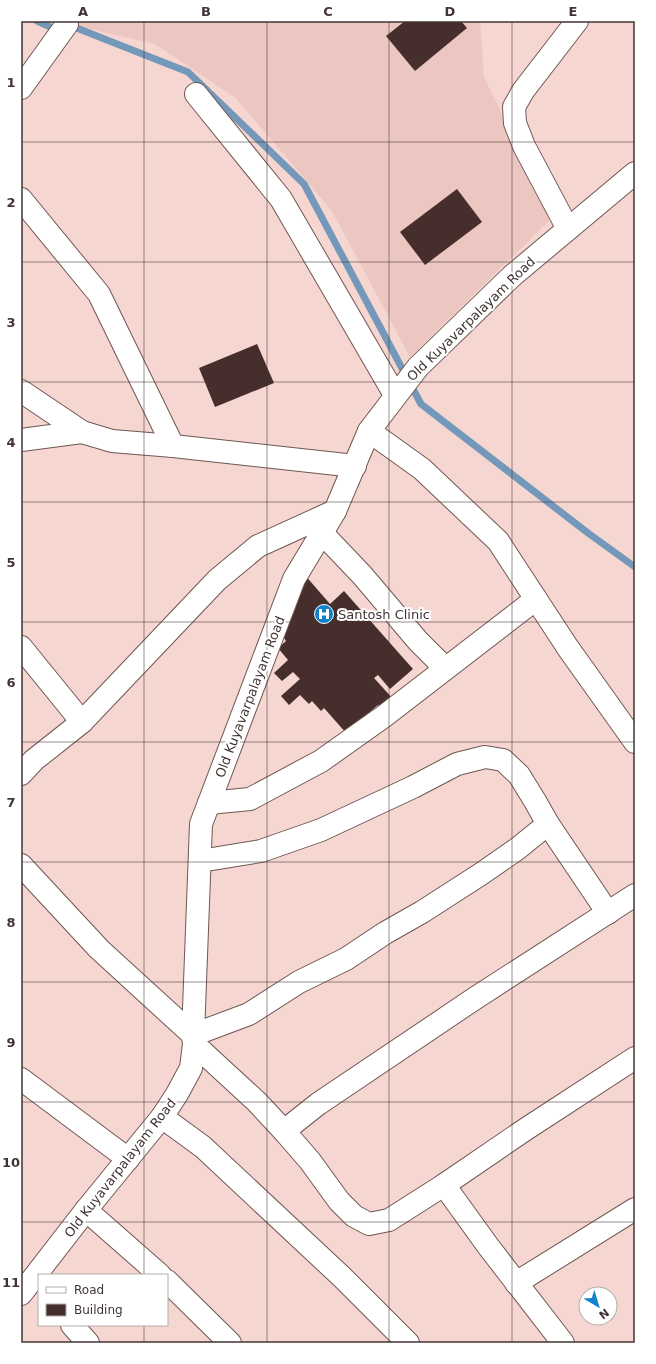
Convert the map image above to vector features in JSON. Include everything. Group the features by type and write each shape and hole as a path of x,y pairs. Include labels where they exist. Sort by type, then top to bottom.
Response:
{"street":[{"path":"568,230 524,146 514,123 514,107 524,91 576,21"},
{"path":"21,88 67,24"},
{"path":"196,94 281,199 395,395"},
{"name":"Old Kuyavarpalayam Road","path":"42,1274 86,1210 162,1117 191,1068 201,824 294,580 335,511 369,431 395,395 418,367 512,276 635,173"},
{"path":"21,199 99,294 173,446"},
{"path":"21,391 82,432 112,441 173,446 355,466"},
{"path":"369,431 422,469 498,541 568,648 635,742"},
{"path":"21,440 82,432"},
{"path":"21,774 34,760 82,722 218,580 258,546 335,511"},
{"path":"322,533 362,575 418,641 444,668"},
{"path":"209,803 250,799 321,761 383,716 536,598"},
{"path":"21,647 82,722"},
{"path":"200,862 261,851 321,830 458,764 485,757 503,760 518,775 548,824 608,913"},
{"path":"193,1040 249,1014 299,982 346,960 385,933 422,912 481,874 517,849 548,824"},
{"path":"21,865 100,949 257,1102 310,1161 339,1201 354,1216 369,1224 389,1220 635,1058"},
{"path":"284,1131 318,1104 478,997 635,895"},
{"path":"21,1079 128,1159"},
{"path":"162,1117 203,1147 342,1277 408,1343"},
{"path":"444,1185 488,1246 563,1343"},
{"path":"516,1283 635,1209"},
{"path":"86,1210 159,1274"},
{"name":"Old Kuyavarpalayam Road","path":"30,1291 38,1279"},
{"path":"168,1282 230,1343"},
{"path":"73,1326 88,1343"}],"shaded area":[{"path":"54,21 480,21 484,77 552,218 410,357 332,211 236,98 155,44"}],"building":[{"path":"405,21 461,21 467,28 415,71 386,36"},
{"path":"457,189 482,222 425,265 400,232"},
{"path":"257,344 274,383 215,407 199,368"},
{"path":"304,574 330,604 344,591 413,669 390,689 378,675 374,678 394,700 382,710 378,705 359,721 347,734 324,708 321,711 312,701 309,704 300,695 289,705 281,696 300,679 293,672 282,681 274,673 288,660 278,648 286,641 278,629"}],"waterway":[{"path":"37,21 58,30"},
{"path":"69,25 188,72 304,184 421,404 588,533 635,567"}],"place":[{"name":"Santosh Clinic","path":"324,614"}]}
